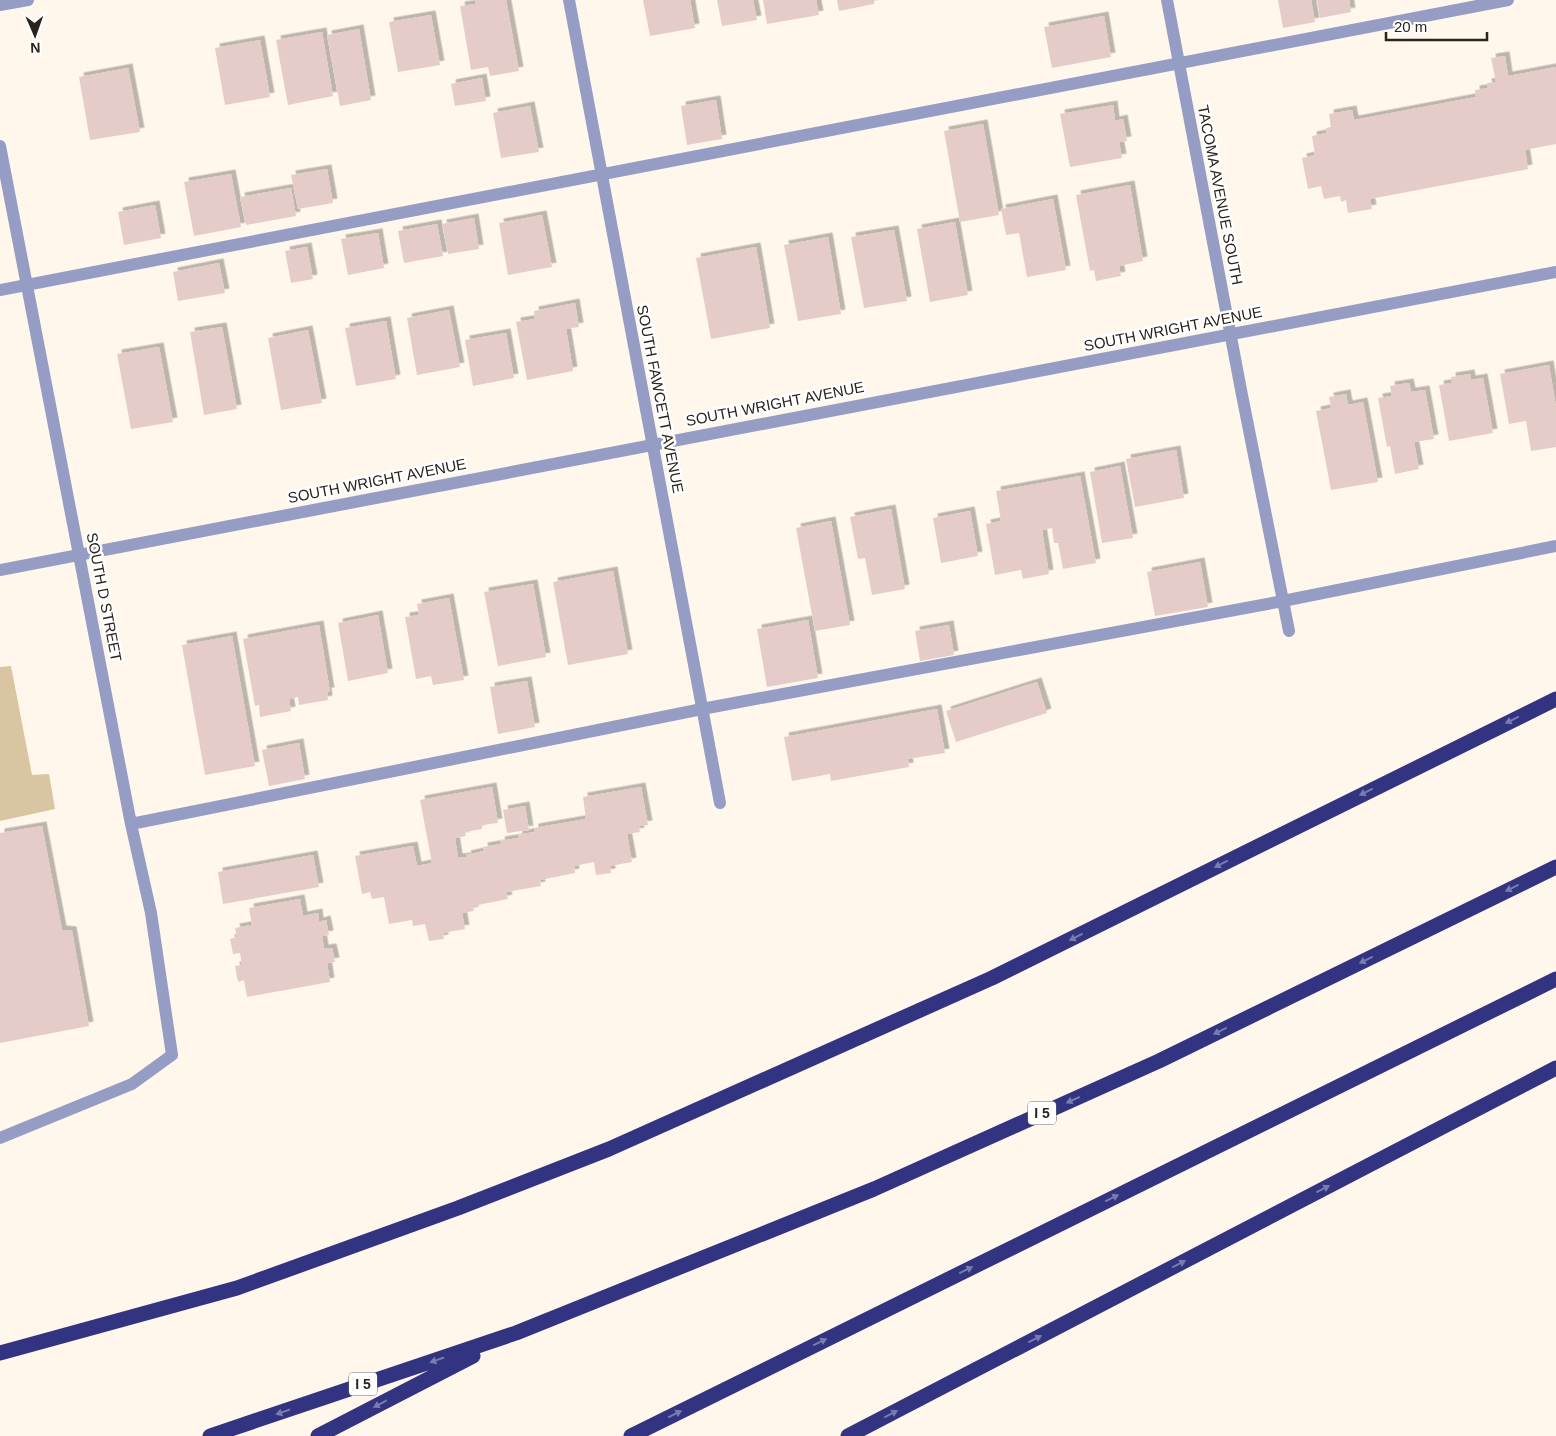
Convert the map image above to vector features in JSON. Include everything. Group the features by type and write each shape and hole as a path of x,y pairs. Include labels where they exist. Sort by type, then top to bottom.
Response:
{"highway":[{"path":"0,1353 237,1288 458,1208 610,1149 992,978 1556,699"},
{"name":"I 5","path":"210,1436 516,1333 874,1189 1133,1073 1556,867"},
{"path":"631,1436 1556,979"},
{"path":"848,1436 1556,1068"},
{"name":"I 5","path":"318,1436 516,1333"}],"street":[{"path":"0,6 28,0"},
{"name":"SOUTH FAWCETT AVENUE","path":"569,0 720,803"},
{"name":"TACOMA AVENUE SOUTH","path":"1167,0 1230,334 1289,631"},
{"path":"0,290 1508,0"},
{"name":"SOUTH D STREET","path":"0,146 131,824 154,930 172,1055 132,1084 0,1138"},
{"name":"SOUTH WRIGHT AVENUE","path":"0,570 1556,272"},
{"path":"131,824 702,709 1283,601 1556,546"}],"shaded area":[{"path":"11,666 32,775 49,774 55,809 0,821 0,667"}],"building":[{"path":"475,0 506,0 519,71 490,76 488,67 471,70 460,6 476,4"},
{"path":"643,0 690,0 695,28 650,36"},
{"path":"717,0 753,0 757,20 722,26"},
{"path":"763,0 816,0 819,15 767,24"},
{"path":"837,0 874,0 874,4 839,11"},
{"path":"1278,0 1311,0 1315,22 1283,28"},
{"path":"1317,0 1349,0 1351,12 1320,18"},
{"path":"431,15 440,65 398,72 389,22"},
{"path":"1104,16 1111,57 1052,68 1044,27"},
{"path":"359,29 371,100 340,106 327,35"},
{"path":"322,32 333,96 288,105 276,40"},
{"path":"260,40 270,97 225,105 215,48"},
{"path":"1505,56 1508,76 1556,67 1556,144 1525,150 1528,169 1370,199 1372,209 1348,213 1346,200 1341,202 1340,196 1324,199 1321,186 1308,189 1302,158 1315,155 1312,136 1327,133 1326,128 1331,127 1329,114 1352,110 1354,120 1476,97 1475,90 1488,88 1487,83 1496,82 1491,58"},
{"path":"128,68 140,132 90,140 79,77"},
{"path":"482,78 486,101 455,106 451,84"},
{"path":"716,100 722,139 687,145 681,106"},
{"path":"1113,105 1115,121 1123,119 1127,141 1119,142 1122,158 1070,167 1060,114"},
{"path":"530,106 539,152 501,158 493,113"},
{"path":"983,124 999,215 960,222 944,131"},
{"path":"327,169 333,203 298,209 291,175"},
{"path":"231,174 241,227 194,236 184,182"},
{"path":"1130,185 1143,261 1119,266 1121,276 1096,281 1094,270 1090,271 1076,195"},
{"path":"291,188 296,216 246,225 240,197"},
{"path":"1053,199 1066,270 1027,277 1019,233 1006,235 1001,209"},
{"path":"155,205 161,238 124,245 118,212"},
{"path":"542,215 552,267 508,275 499,223"},
{"path":"474,218 479,249 448,254 442,224"},
{"path":"955,222 968,295 930,302 917,229"},
{"path":"437,224 443,256 404,263 398,231"},
{"path":"894,230 907,301 864,308 851,237"},
{"path":"378,233 384,268 348,275 341,239"},
{"path":"828,237 841,314 798,321 784,245"},
{"path":"307,247 313,279 291,283 285,251"},
{"path":"756,247 770,328 711,339 696,258"},
{"path":"219,263 225,293 178,301 173,272"},
{"path":"575,303 579,327 566,329 573,371 527,380 516,322 535,319 534,311"},
{"path":"449,310 460,367 417,375 407,318"},
{"path":"386,321 396,379 356,386 345,328"},
{"path":"222,327 237,409 204,415 190,332"},
{"path":"308,330 322,403 281,410 268,338"},
{"path":"506,333 514,378 473,386 465,340"},
{"path":"159,347 173,422 131,429 117,354"},
{"path":"1549,365 1556,407 1556,447 1531,451 1526,421 1509,424 1500,374"},
{"path":"1470,374 1471,380 1483,378 1493,433 1449,441 1439,385 1452,383 1451,377"},
{"path":"1409,383 1411,392 1425,390 1434,439 1414,442 1419,469 1395,474 1390,446 1387,447 1378,398 1392,396 1390,386"},
{"path":"1346,394 1348,405 1363,402 1378,482 1331,490 1316,411 1331,408 1329,397"},
{"path":"1176,450 1184,498 1135,507 1126,459"},
{"path":"1120,466 1133,538 1102,543 1090,472"},
{"path":"1080,476 1096,563 1063,569 1058,543 1054,543 1052,528 1042,530 1049,574 1023,579 1021,570 995,575 986,524 1001,521 996,491"},
{"path":"891,509 905,589 872,595 865,558 858,559 850,517"},
{"path":"970,511 978,556 941,563 933,518"},
{"path":"831,521 850,625 815,631 796,528"},
{"path":"1200,562 1208,607 1155,616 1147,572"},
{"path":"613,571 628,654 568,665 553,582"},
{"path":"533,584 546,657 498,666 484,592"},
{"path":"449,598 464,680 433,685 431,676 416,679 405,617 419,615 417,604"},
{"path":"378,615 388,673 348,681 338,623"},
{"path":"808,620 818,678 767,687 757,629"},
{"path":"319,625 330,692 327,692 328,700 299,705 298,697 289,699 291,711 260,717 259,705 255,706 243,639"},
{"path":"949,625 954,655 920,661 915,631"},
{"path":"232,636 255,766 205,775 182,645"},
{"path":"527,681 535,727 498,734 490,687"},
{"path":"1037,682 1047,713 956,742 946,711"},
{"path":"937,709 945,753 908,759 909,767 831,781 830,774 792,781 784,737"},
{"path":"299,743 305,779 269,786 262,750"},
{"path":"492,787 498,823 482,825 482,829 465,832 466,836 455,838 458,858 484,851 483,847 501,844 500,841 518,838 518,835 534,832 534,828 586,819 583,797 641,787 648,825 639,826 640,832 627,834 632,862 610,866 611,873 596,875 594,862 574,866 575,873 540,880 541,886 506,892 508,899 473,906 474,911 462,913 465,929 443,933 444,939 429,941 425,924 413,926 412,920 389,924 384,897 372,899 370,892 362,894 355,856 413,846 417,866 432,863 420,800"},
{"path":"525,806 529,830 507,833 503,810"},
{"path":"42,826 62,930 72,931 89,1026 0,1043 0,833"},
{"path":"313,855 319,887 223,904 218,872"},
{"path":"300,899 303,916 318,913 319,922 326,920 329,935 322,936 324,949 332,948 335,962 327,963 330,982 247,997 244,980 238,982 235,966 242,965 240,953 233,954 230,939 237,937 235,928 252,925 249,908"}]}
